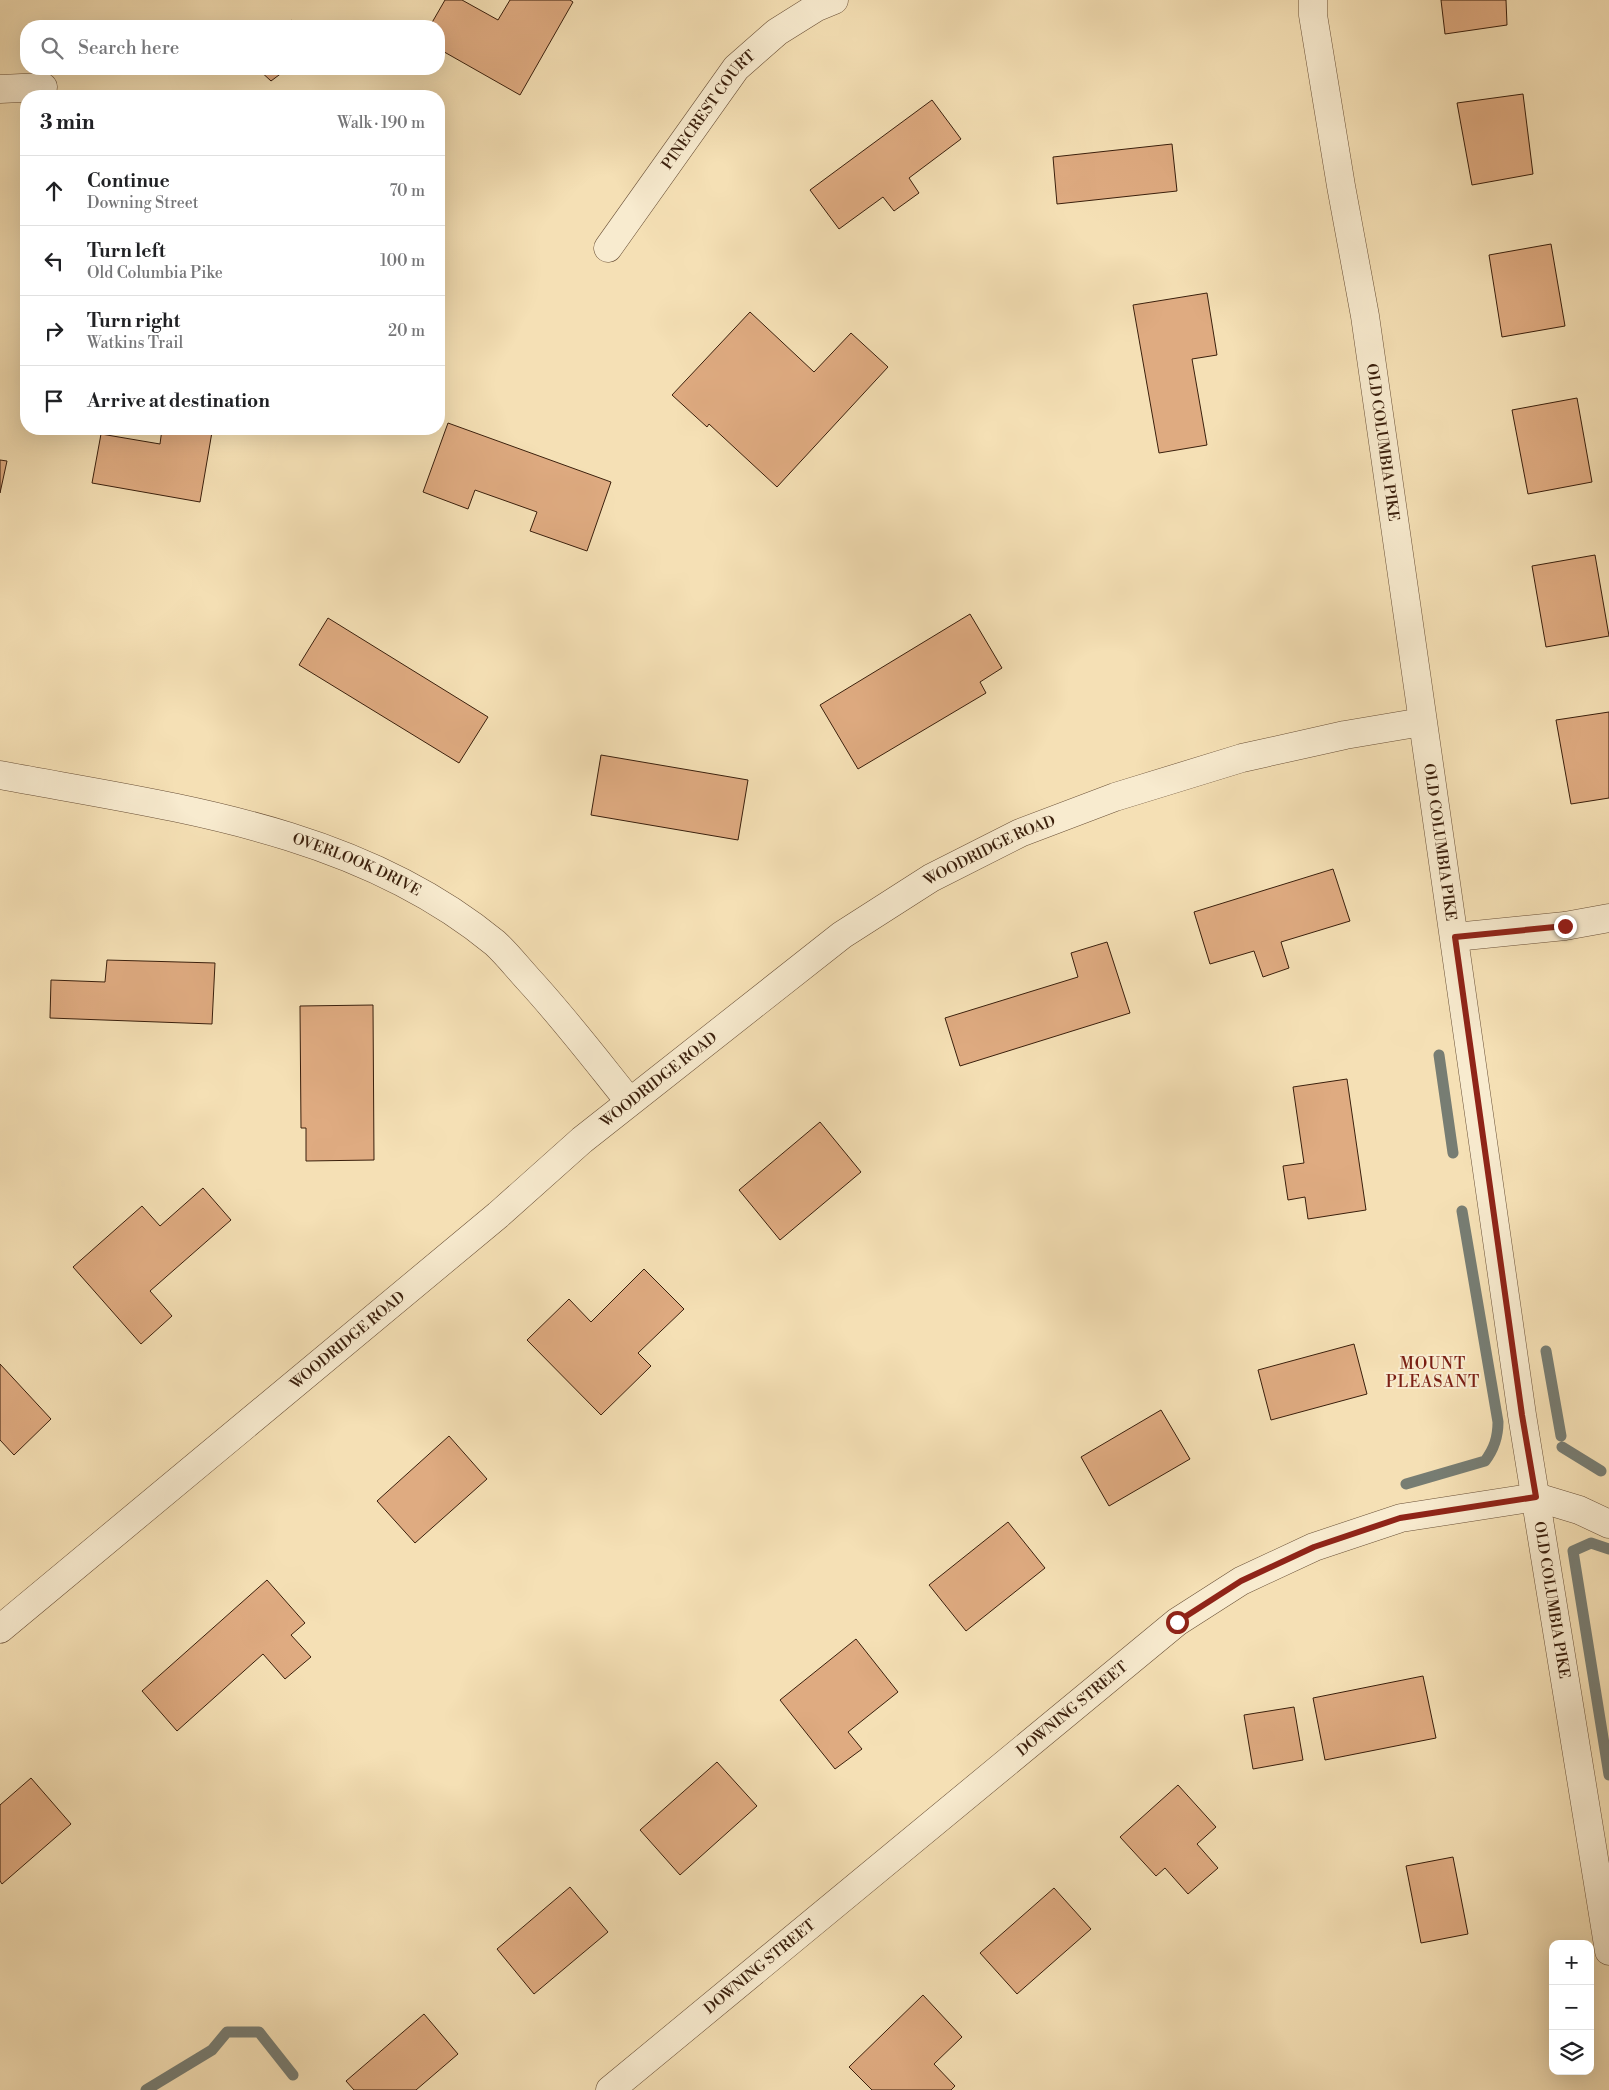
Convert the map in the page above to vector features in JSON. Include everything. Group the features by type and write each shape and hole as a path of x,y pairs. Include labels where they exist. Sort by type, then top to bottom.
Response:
{"street":[{"name":"PINECREST COURT","path":"608,248 736,68 777,32 817,7 834,0"},
{"name":"OLD COLUMBIA PIKE","path":"1313,0 1313,15 1338,167 1365,316 1522,1415 1609,1951"},
{"path":"0,89 43,87"},
{"name":"WOODRIDGE ROAD","path":"0,1630 498,1215 629,1101 842,935 930,878 1020,833 1114,797 1242,758 1345,735 1422,722"},
{"name":"OVERLOOK DRIVE","path":"0,775 199,812 310,842 390,876 451,911 496,944 560,1014 629,1101"},
{"path":"1455,937 1565,926 1609,918"},
{"name":"DOWNING STREET","path":"610,2090 1177,1622 1241,1581 1314,1547 1400,1518 1536,1497 1579,1510 1609,1524"}],"building":[{"path":"445,0 462,0 498,20 510,0 570,0 573,2 520,95 445,52 445,20 433,20"},
{"path":"1441,0 1506,0 1507,25 1445,34"},
{"path":"264,75 279,75 271,81"},
{"path":"1523,94 1533,174 1472,185 1457,103"},
{"path":"932,100 961,139 909,178 919,193 894,211 883,197 839,229 810,190"},
{"path":"1172,144 1177,191 1057,204 1053,157"},
{"path":"1551,244 1565,326 1502,337 1489,255"},
{"path":"1207,293 1217,355 1192,359 1207,445 1159,453 1133,305"},
{"path":"750,312 814,372 851,333 888,367 777,487 709,424 707,427 672,395"},
{"path":"1577,398 1592,482 1528,494 1512,410"},
{"path":"448,423 611,482 587,551 530,531 537,512 475,490 468,509 423,492"},
{"path":"101,435 160,444 161,435 211,435 200,502 92,483"},
{"path":"0,460 7,461 0,493"},
{"path":"1595,555 1609,636 1546,647 1532,566"},
{"path":"970,614 1002,668 980,682 986,693 858,769 820,705"},
{"path":"328,618 488,717 459,763 299,665"},
{"path":"1609,712 1609,798 1571,804 1556,720"},
{"path":"601,755 748,780 738,840 591,815"},
{"path":"1333,869 1350,921 1281,942 1289,968 1263,977 1254,951 1210,964 1194,912"},
{"path":"1107,942 1130,1013 960,1066 945,1018 1078,977 1071,953"},
{"path":"107,960 215,963 212,1024 50,1018 51,980 105,982"},
{"path":"373,1005 374,1160 306,1161 306,1128 301,1128 300,1006"},
{"path":"1347,1079 1366,1210 1308,1219 1305,1197 1288,1200 1283,1166 1304,1163 1293,1087"},
{"path":"820,1122 861,1172 780,1240 739,1190"},
{"path":"203,1188 231,1220 150,1291 172,1316 141,1344 73,1267 142,1206 160,1226"},
{"path":"644,1269 684,1309 638,1353 651,1366 601,1415 527,1340 569,1299 591,1322"},
{"path":"1354,1344 1367,1394 1271,1420 1258,1370"},
{"path":"0,1364 51,1419 14,1455 0,1440"},
{"path":"1161,1410 1190,1459 1109,1506 1081,1457"},
{"path":"449,1436 487,1479 415,1543 377,1501"},
{"path":"1008,1522 1045,1568 966,1631 929,1585"},
{"path":"267,1580 305,1623 291,1635 311,1657 285,1679 263,1654 177,1731 142,1691"},
{"path":"856,1639 898,1692 848,1732 862,1749 835,1769 780,1700"},
{"path":"1423,1676 1436,1738 1325,1760 1313,1698"},
{"path":"1294,1707 1303,1760 1253,1769 1244,1715"},
{"path":"717,1762 757,1806 680,1875 640,1830"},
{"path":"31,1778 71,1824 2,1884 0,1881 0,1805"},
{"path":"1178,1785 1216,1827 1197,1844 1218,1868 1188,1894 1165,1868 1156,1876 1120,1837"},
{"path":"1453,1857 1468,1934 1421,1943 1406,1866"},
{"path":"570,1887 608,1932 534,1994 497,1949"},
{"path":"1054,1888 1091,1929 1017,1994 980,1953"},
{"path":"923,1995 962,2037 934,2064 955,2086 951,2090 872,2090 849,2067"},
{"path":"424,2014 458,2054 416,2090 354,2090 346,2081"}],"waterway":[{"path":"1439,1055 1453,1153"},
{"path":"1406,1484 1485,1461 1493,1448 1496,1438 1498,1422 1462,1211"},
{"path":"1546,1351 1561,1436"},
{"path":"1562,1447 1601,1471"},
{"path":"1609,1549 1591,1543 1573,1551 1609,1775"},
{"path":"146,2090 212,2050 227,2032 259,2032 293,2075"}],"district":[{"name":"MOUNT PLEASANT","path":"1433,1372"}],"route":[{"path":"1177,1622 1241,1581 1314,1547 1400,1518 1536,1497 1522,1415 1455,937 1565,926"}]}
